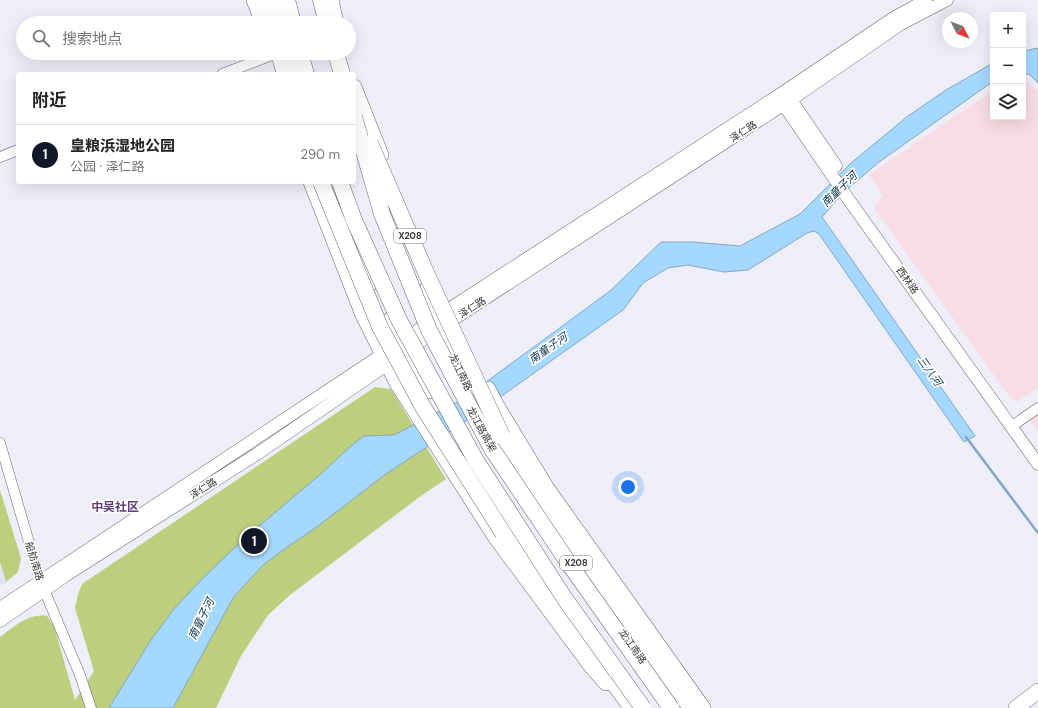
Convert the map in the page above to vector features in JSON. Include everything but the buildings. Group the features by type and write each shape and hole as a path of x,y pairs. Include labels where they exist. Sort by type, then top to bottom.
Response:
{"highway":[{"path":"265,16 268,0"},
{"path":"287,0 291,16"},
{"path":"321,0 325,16"},
{"path":"278,60 284,72"},
{"path":"302,60 305,72"},
{"path":"338,60 341,72"},
{"path":"356,111 427,275 502,436 609,596 691,708"},
{"name":"龙江路高架","path":"356,124 382,214 429,330 492,449 570,565 671,708"},
{"path":"323,184 380,327 423,407 502,533 631,708"},
{"name":"龙江路高架","path":"341,184 354,220 399,320 475,459 564,598 643,708"}],"main road":[{"path":"254,0 261,16"},
{"path":"258,0 262,16"},
{"path":"275,0 280,16"},
{"path":"331,0 334,16"},
{"path":"276,60 277,72"},
{"path":"280,60 288,72"},
{"path":"293,60 296,72"},
{"path":"344,60 348,72"},
{"name":"龙江南路","path":"356,92 445,318 467,386 481,414 549,525 668,696 678,708"},
{"path":"312,184 363,315 398,383 496,538 591,666 631,708"},
{"path":"330,184 334,198 404,347 439,406 453,433 508,527 631,708"},
{"path":"445,318 546,487 703,708"},
{"path":"1016,708 1038,691"}],"street":[{"name":"泽仁路","path":"784,98 895,17 926,0"},
{"name":"泽仁路","path":"0,608 42,585 404,347 445,318 784,98 900,24 947,0"},
{"path":"227,72 259,60"},
{"name":"西林路","path":"784,98 853,198 1015,424 1038,451"},
{"path":"0,157 16,151"},
{"path":"1015,424 1038,408"},
{"name":"西林路","path":"1015,424 1038,464"},
{"name":"船舫南路","path":"0,443 42,585 80,675 91,708"},
{"name":"泽仁路","path":"0,621 42,585"}],"shaded area":[{"path":"1026,81 1038,91 1038,388 1017,402 1008,395 874,208 883,196 869,175 990,92 990,120 1026,120"},
{"path":"1038,413 1038,430 1029,419"},
{"path":"0,562 6,582 0,586"}],"green space":[{"path":"375,387 391,389 446,479 418,498 290,595 268,615 241,656 216,708 0,708 0,637 27,619 47,616 54,626 75,700 94,671 75,608 82,584"},
{"path":"0,490 21,558 18,572 6,582 0,562"}],"water":[{"path":"1038,48 1038,83 1029,74 1026,74 1026,50"},
{"name":"南童子河","path":"990,65 990,84 879,162 843,193 822,217 975,436 964,442 819,234 814,231 807,233 748,270 724,272 688,265 668,268 643,283 623,310 472,417 383,476 318,526 262,566 233,598 173,708 109,708 151,640 174,609 202,579 246,537 364,436 394,435 463,399 610,291 661,242 692,242 740,246 800,214 851,163 908,116 946,90"}],"waterway":[{"name":"三八河","path":"966,437 1038,533"}],"place":[{"name":"皇粮浜湿地公园","path":"254,541"}],"district":[{"name":"中吴社区","path":"115,507"}]}
